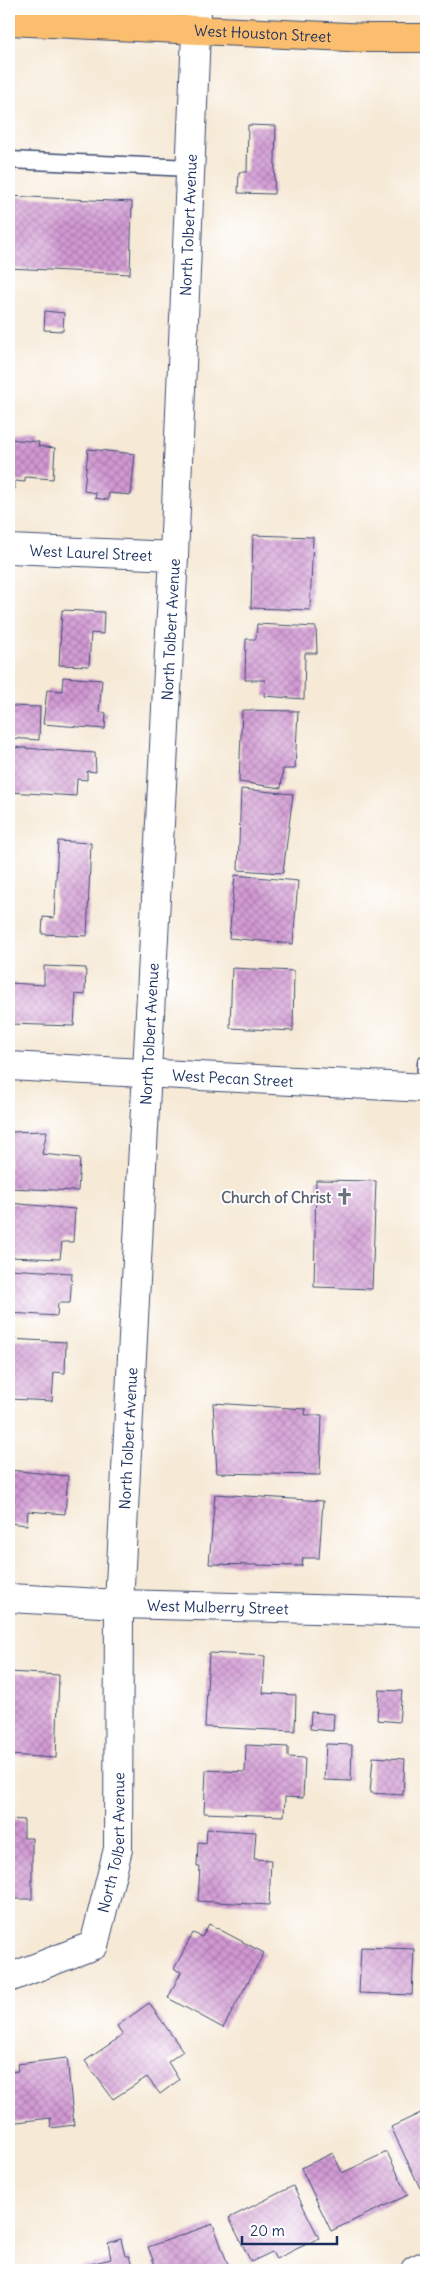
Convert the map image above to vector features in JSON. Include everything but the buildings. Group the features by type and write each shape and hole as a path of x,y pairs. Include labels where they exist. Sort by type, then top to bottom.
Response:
{"main road":[{"name":"West Houston Street","path":"9,21 197,19 370,38 426,38"}],"street":[{"name":"North Tolbert Avenue","path":"9,1978 94,1945 118,1849 119,1604 174,556 197,19"},
{"name":"West Laurel Street","path":"9,549 174,556"},
{"name":"West Pecan Street","path":"9,1066 148,1073 426,1080"},
{"name":"West Mulberry Street","path":"9,1598 119,1604 426,1612"},
{"path":"415,2270 426,2265"}],"lane":[{"path":"9,160 191,168"}],"place":[{"name":"Church of Christ","path":"345,1197"}]}
